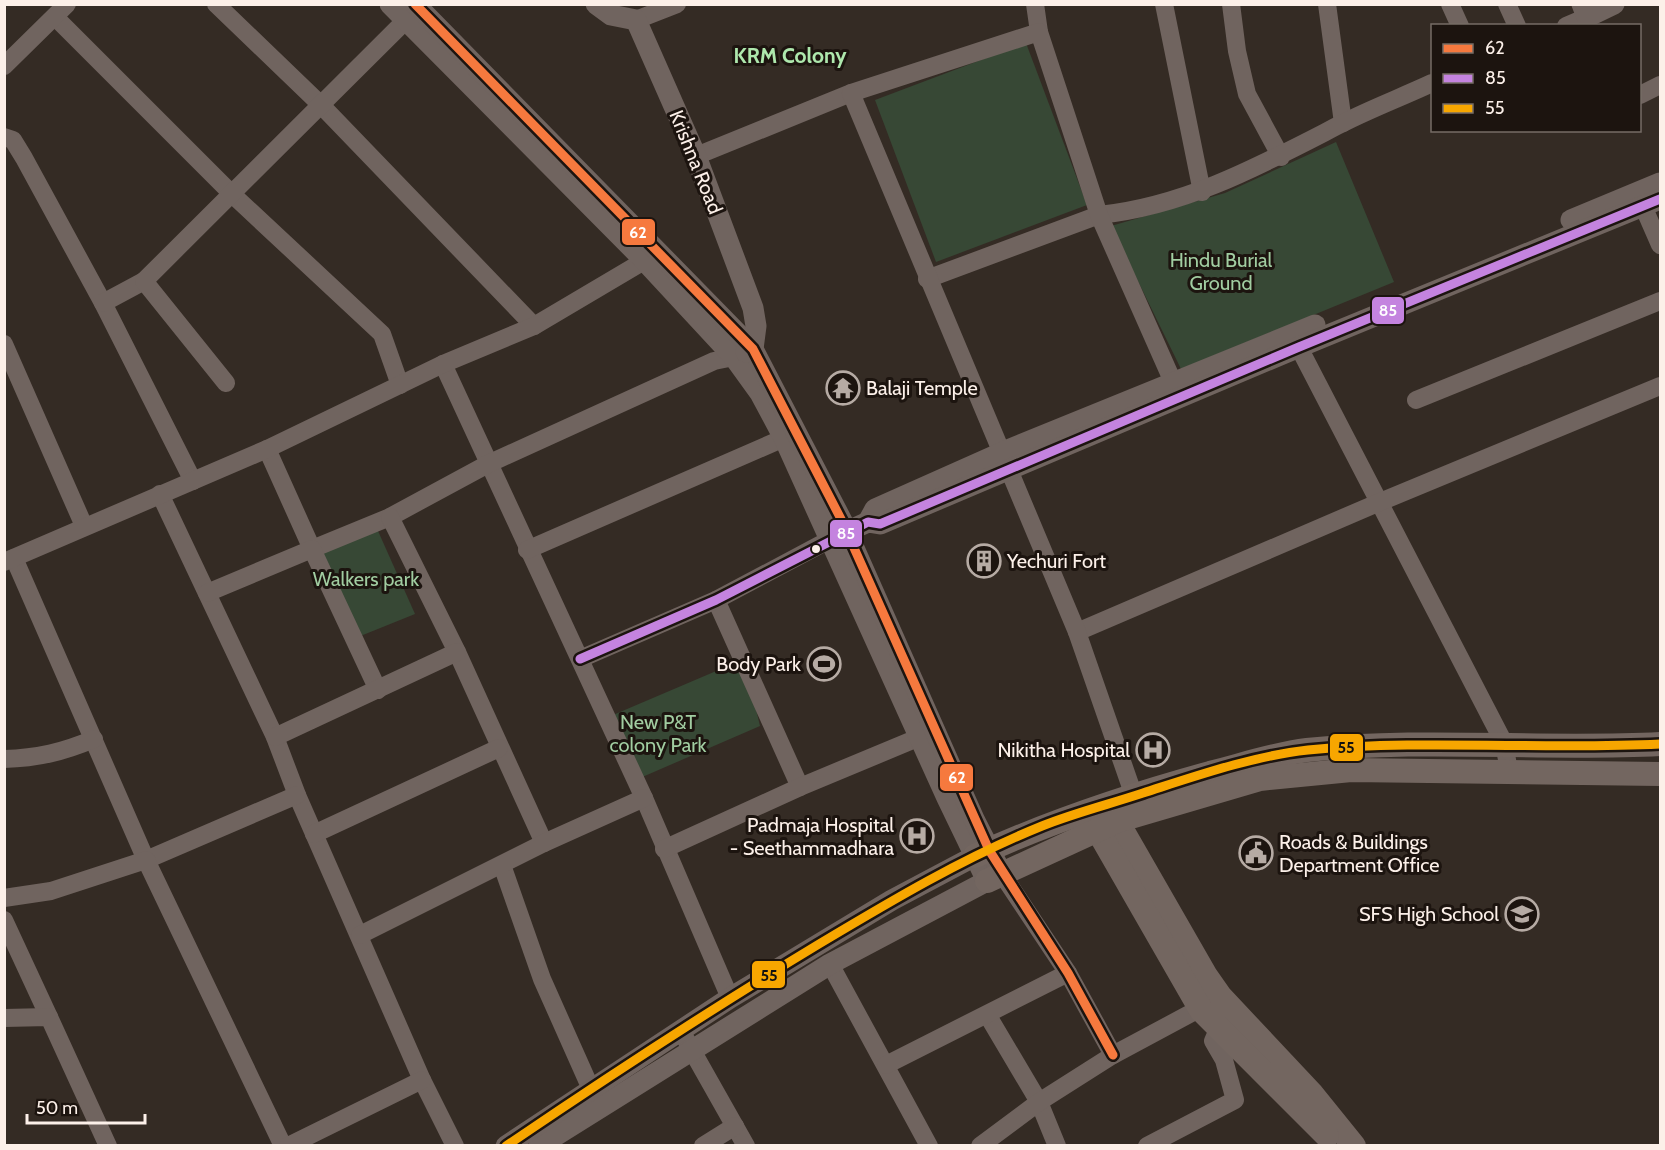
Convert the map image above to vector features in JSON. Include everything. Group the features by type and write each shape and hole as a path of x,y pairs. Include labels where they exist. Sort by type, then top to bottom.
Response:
{"main road":[{"path":"982,853 1043,826 1134,796 1275,756 1307,750 1504,743 1600,747 1660,744"},
{"path":"995,877 1107,825 1260,779 1289,774 1351,770 1660,774"},
{"path":"1107,825 1206,976 1211,1003 1219,1027 1319,1126 1334,1146"},
{"path":"1211,1003 1312,1094 1354,1146"}],"street":[{"path":"216,4 321,105 534,326"},
{"path":"390,4 413,11 744,353 837,536 982,853"},
{"path":"596,4 611,15 636,20 677,4"},
{"path":"1035,4 1039,32 1099,215 1173,382"},
{"path":"1164,4 1202,192"},
{"path":"1231,4 1237,51 1247,94 1281,157"},
{"path":"1327,4 1343,123"},
{"path":"1450,4 1459,24"},
{"path":"1507,4 1515,24"},
{"path":"1568,24 1584,10 1614,4"},
{"path":"4,66 61,11 233,195 382,333 399,385"},
{"path":"103,303 144,281 233,195 413,11"},
{"name":"Krishna Road","path":"636,20 696,156 753,308 756,326 744,353"},
{"path":"696,156 851,93 1039,32"},
{"path":"927,279 1099,215 1122,212 1202,192 1281,157 1343,123 1431,83"},
{"path":"1641,94 1660,85"},
{"path":"851,93 927,279 1007,460 1077,632 1134,796"},
{"path":"4,136 13,140 24,158 103,303 193,481"},
{"path":"1007,460 1295,340 1660,183"},
{"path":"580,659 716,600 868,522 880,524 1007,460 1173,382 1295,340 1652,203 1660,245"},
{"path":"283,1146 146,860 94,739 9,560 193,481 443,364 534,326 652,256"},
{"path":"144,281 226,383"},
{"path":"1416,400 1660,300"},
{"path":"1295,340 1504,743 1509,771"},
{"path":"4,344 11,377 84,526"},
{"path":"744,353 760,393 837,536 920,737 995,877 1068,973 1113,1055"},
{"path":"207,593 390,517 488,464 714,361 744,353"},
{"path":"443,364 527,550 644,798 730,998"},
{"path":"1077,632 1380,502 1660,386"},
{"path":"527,550 784,438"},
{"path":"267,448 378,690"},
{"path":"160,494 275,737 297,795 422,1080 455,1146"},
{"path":"390,517 458,652 499,748 544,843"},
{"path":"716,600 800,787"},
{"path":"275,737 458,652"},
{"path":"664,849 800,787 920,737"},
{"path":"4,759 37,758 55,754 94,739"},
{"path":"314,834 499,748"},
{"path":"4,898 51,891 146,860 297,795"},
{"path":"360,935 544,843 644,798"},
{"path":"506,1146 730,998 892,900 982,853"},
{"path":"502,865 542,979 591,1089"},
{"path":"539,1146 830,964 995,877"},
{"path":"4,920 108,1146"},
{"path":"830,964 927,1145"},
{"path":"886,1065 988,1016 1068,973"},
{"path":"980,1146 1039,1102 1113,1055 1211,1003"},
{"path":"988,1016 1039,1102 1057,1146"},
{"path":"4,1018 49,1017"},
{"path":"1147,1146 1235,1100 1224,1060 1213,1041 1219,1027"},
{"path":"680,1030 746,1146"},
{"path":"288,1146 422,1080"},
{"path":"703,1146 735,1126"}],"green space":[{"path":"1026,43 1087,205 936,262 875,100"},
{"name":"Hindu Burial Ground","path":"1336,142 1394,282 1181,369 1111,226 1225,193"},
{"name":"Walkers park","path":"374,522 415,614 358,637 317,545"},
{"name":"New P&T colony Park","path":"735,663 751,688 760,726 640,778 613,715"}],"transit line":[{"name":"62","path":"415,4 753,349 842,521 989,850 1068,973 1113,1055"},
{"name":"85","path":"580,659 716,600 868,522 880,524 1299,347 1660,199"},
{"name":"55","path":"506,1146 622,1068 779,968 873,912 984,852 1067,817 1225,767 1308,750 1396,745 1616,746 1660,744"}],"place":[{"name":"Balaji Temple","path":"843,388"},
{"name":"Yechuri Fort","path":"984,561"},
{"name":"Body Park","path":"824,664"},
{"name":"Nikitha Hospital","path":"1153,750"},
{"name":"Padmaja Hospital - Seethammadhara","path":"917,836"},
{"name":"Roads & Buildings Department Office","path":"1256,853"},
{"name":"SFS High School","path":"1522,914"}],"district":[{"name":"KRM Colony","path":"790,55"}]}
